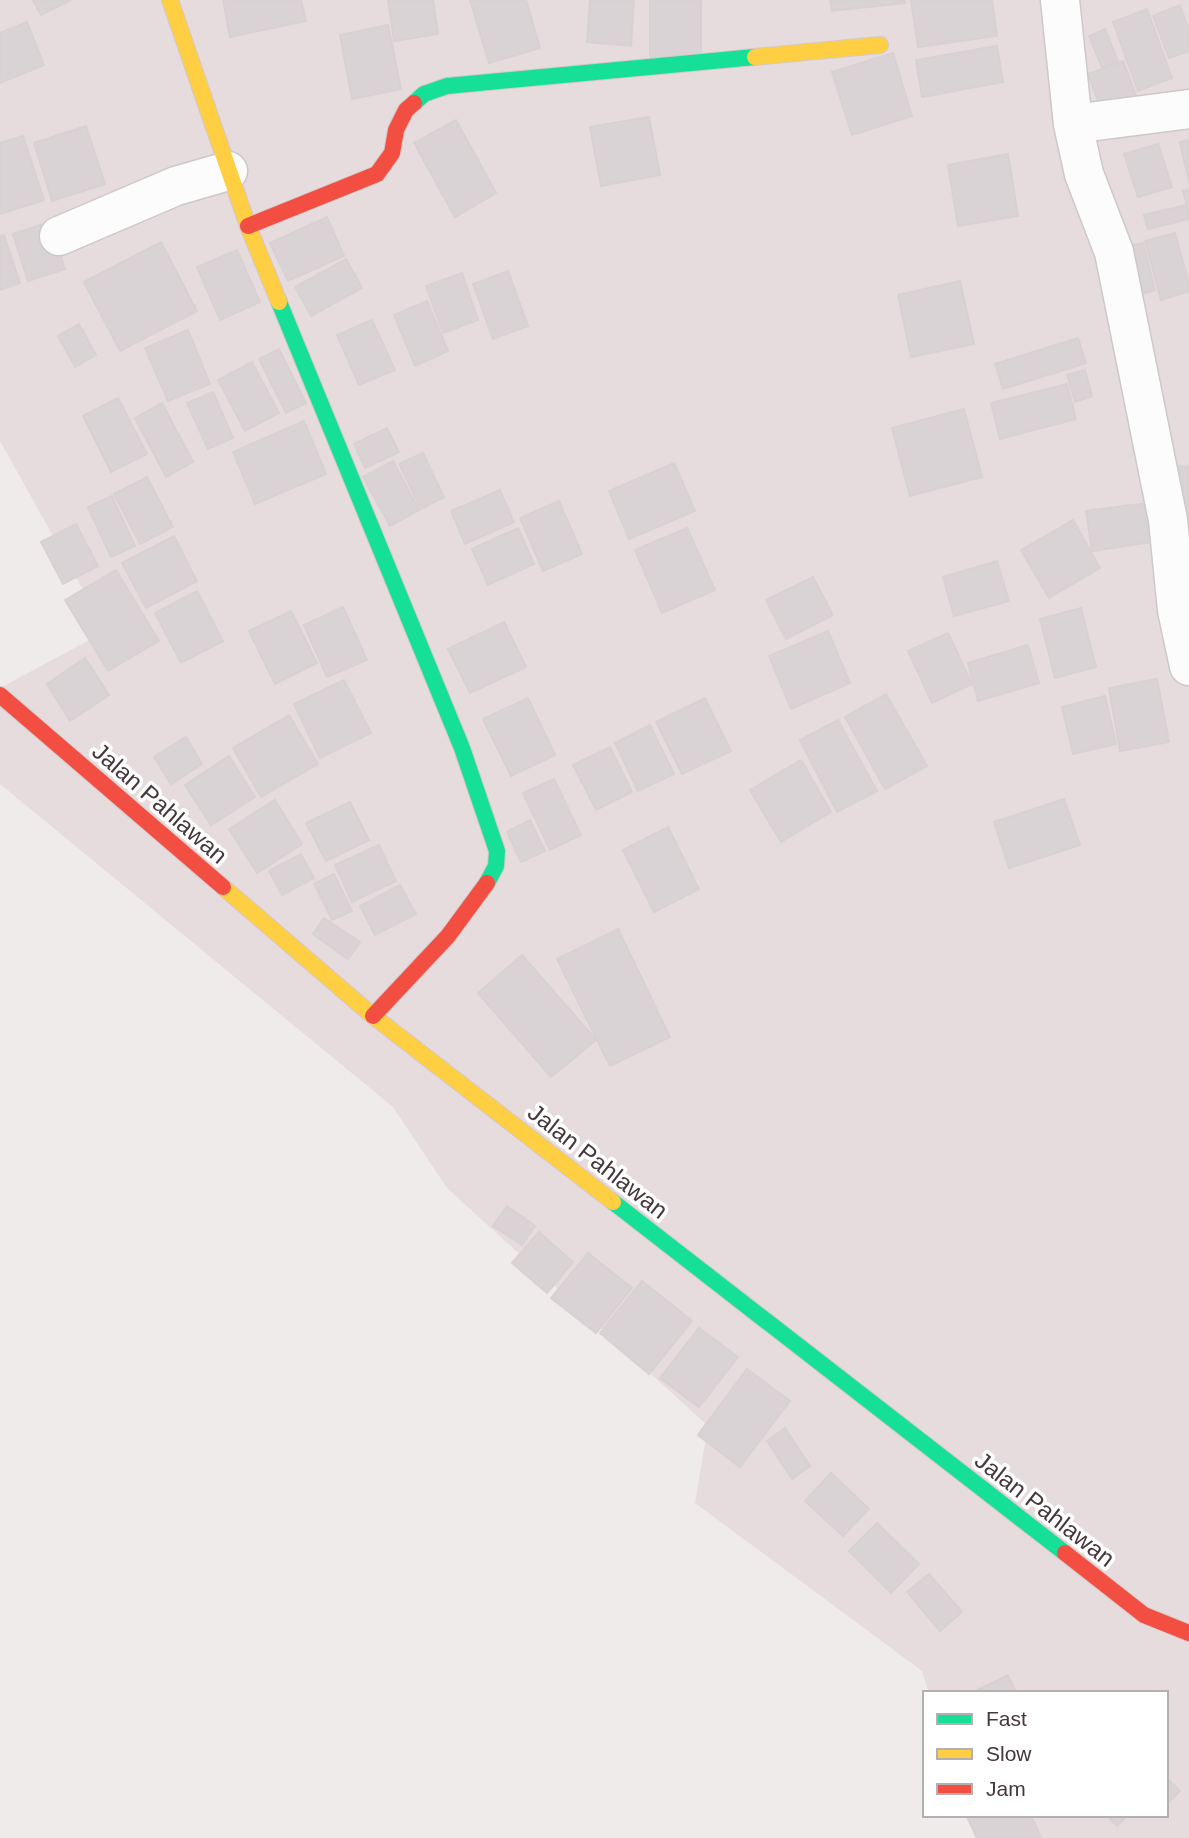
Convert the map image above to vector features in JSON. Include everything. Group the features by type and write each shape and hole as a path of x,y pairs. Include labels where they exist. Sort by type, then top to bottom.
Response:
{"street":[{"path":"170,0 248,226 463,748 497,851 496,866 489,880 448,936 373,1016"},
{"path":"1060,0 1073,124 1084,174 1114,252 1168,520 1177,610 1189,666"},
{"path":"248,226 377,174 393,153 396,130 405,110 424,94 447,86 880,45"},
{"path":"1073,124 1189,109"},
{"path":"59,236 176,186 228,171"},
{"name":"Jalan Pahlawan","path":"0,695 373,1016 1144,1615 1189,1633"}],"shaded area":[{"path":"0,0 1189,0 1189,1838 975,1838 969,1817 1168,1817 1168,1691 928,1691 922,1671 695,1503 708,1426 447,1188 393,1107 0,784 0,688 106,631 0,441"}],"building":[{"path":"33,0 71,0 41,15"},
{"path":"223,0 301,0 306,21 230,37"},
{"path":"388,0 433,0 438,34 394,41"},
{"path":"470,0 526,0 540,48 489,63"},
{"path":"590,0 634,0 631,46 587,42"},
{"path":"650,0 701,0 701,60 650,61"},
{"path":"830,0 905,0 905,3 832,11"},
{"path":"911,0 992,0 997,36 918,47"},
{"path":"1180,5 1189,31 1189,51 1169,58 1153,16"},
{"path":"1147,9 1172,78 1138,91 1113,22"},
{"path":"27,22 44,65 0,83 0,33"},
{"path":"388,25 401,89 352,99 340,35"},
{"path":"1105,29 1118,61 1102,68 1089,36"},
{"path":"997,46 1003,82 922,97 916,60"},
{"path":"893,53 912,116 852,135 832,72"},
{"path":"1123,61 1137,98 1102,111 1088,74"},
{"path":"649,117 660,175 601,186 590,127"},
{"path":"456,120 496,193 455,217 414,143"},
{"path":"86,126 105,184 52,201 34,143"},
{"path":"23,136 44,200 0,214 0,143"},
{"path":"1189,140 1189,182 1180,142"},
{"path":"1158,144 1172,187 1138,197 1124,154"},
{"path":"1008,154 1018,216 958,226 948,165"},
{"path":"1189,189 1189,214 1183,191"},
{"path":"1186,205 1189,219 1148,229 1144,215"},
{"path":"327,217 344,256 288,281 270,243"},
{"path":"50,222 65,269 28,281 13,234"},
{"path":"1175,233 1189,291 1161,300 1145,241"},
{"path":"4,235 20,283 0,290 0,236"},
{"path":"161,242 197,311 120,351 84,282"},
{"path":"1143,243 1155,290 1136,296 1124,247"},
{"path":"237,250 260,302 220,320 197,267"},
{"path":"346,259 362,288 311,316 295,287"},
{"path":"508,271 528,326 493,339 473,284"},
{"path":"462,273 478,320 443,333 426,286"},
{"path":"960,281 974,344 911,357 898,295"},
{"path":"427,301 448,351 415,366 394,315"},
{"path":"372,320 395,370 359,385 337,335"},
{"path":"79,324 96,355 75,367 58,336"},
{"path":"188,330 210,384 168,401 145,348"},
{"path":"1078,338 1086,363 1003,389 995,364"},
{"path":"279,349 306,403 286,413 259,359"},
{"path":"252,362 279,413 245,431 218,380"},
{"path":"1085,370 1092,396 1075,402 1067,375"},
{"path":"1067,384 1076,419 1000,439 991,403"},
{"path":"213,392 233,438 208,449 187,403"},
{"path":"118,398 147,454 111,472 83,416"},
{"path":"162,403 193,462 166,477 135,418"},
{"path":"964,409 982,477 910,496 892,428"},
{"path":"304,421 326,474 255,504 233,452"},
{"path":"387,428 399,452 365,468 354,444"},
{"path":"423,453 444,497 421,509 399,464"},
{"path":"393,461 419,510 390,526 363,477"},
{"path":"674,463 695,511 629,539 609,491"},
{"path":"1189,466 1189,521 1184,522 1178,467"},
{"path":"147,477 173,527 140,544 114,494"},
{"path":"500,490 514,522 465,544 451,511"},
{"path":"112,496 135,546 111,557 88,507"},
{"path":"559,501 582,554 543,571 520,518"},
{"path":"1147,503 1153,542 1092,551 1086,511"},
{"path":"1073,520 1100,568 1049,598 1021,550"},
{"path":"76,524 98,566 63,584 41,542"},
{"path":"518,528 534,564 488,585 472,549"},
{"path":"687,528 715,590 662,613 635,550"},
{"path":"174,536 197,581 146,608 122,563"},
{"path":"997,561 1009,601 954,616 943,577"},
{"path":"116,570 159,641 108,671 65,600"},
{"path":"813,577 833,615 786,639 766,600"},
{"path":"197,591 223,641 181,663 155,613"},
{"path":"343,607 367,660 327,677 304,625"},
{"path":"1081,608 1096,667 1055,678 1040,619"},
{"path":"291,611 317,663 275,684 249,631"},
{"path":"504,622 526,667 470,693 448,649"},
{"path":"828,631 850,683 791,709 769,656"},
{"path":"948,633 972,684 932,703 908,651"},
{"path":"1028,645 1039,683 978,701 968,663"},
{"path":"85,658 109,695 70,721 47,684"},
{"path":"1157,679 1169,742 1120,751 1109,688"},
{"path":"344,680 371,733 320,758 294,704"},
{"path":"886,694 927,766 885,789 845,717"},
{"path":"1105,696 1116,744 1073,754 1062,707"},
{"path":"528,698 555,755 511,776 483,719"},
{"path":"705,698 731,751 682,774 656,722"},
{"path":"289,715 318,764 261,797 233,748"},
{"path":"838,720 877,791 837,812 800,740"},
{"path":"650,725 674,774 638,791 615,743"},
{"path":"186,737 202,764 171,784 154,757"},
{"path":"610,747 632,792 596,810 573,765"},
{"path":"229,756 255,797 211,825 185,785"},
{"path":"801,760 831,812 781,842 750,790"},
{"path":"554,779 581,835 550,850 523,793"},
{"path":"1064,799 1080,845 1009,868 994,822"},
{"path":"275,800 302,844 257,873 229,829"},
{"path":"350,802 369,840 326,861 306,823"},
{"path":"530,820 545,851 521,862 507,832"},
{"path":"668,827 699,889 654,912 623,850"},
{"path":"379,845 396,881 352,902 335,865"},
{"path":"301,854 314,878 282,895 269,871"},
{"path":"334,874 352,911 332,920 314,884"},
{"path":"400,885 416,914 375,935 360,906"},
{"path":"324,918 360,942 348,959 313,934"},
{"path":"618,929 670,1037 610,1066 557,959"},
{"path":"522,955 596,1040 551,1077 478,993"},
{"path":"507,1206 535,1226 522,1245 493,1226"},
{"path":"539,1232 573,1262 547,1293 512,1263"},
{"path":"588,1253 632,1288 596,1333 551,1298"},
{"path":"642,1281 692,1321 649,1374 600,1333"},
{"path":"699,1328 738,1357 699,1407 660,1378"},
{"path":"747,1369 790,1401 740,1467 698,1435"},
{"path":"785,1428 810,1466 792,1479 767,1441"},
{"path":"831,1473 869,1509 843,1536 805,1501"},
{"path":"877,1523 919,1564 891,1593 849,1551"},
{"path":"929,1574 962,1612 940,1631 907,1592"},
{"path":"1008,1675 1015,1691 975,1691"},
{"path":"1168,1779 1180,1791 1168,1803"},
{"path":"1032,1817 1041,1838 977,1838 968,1819"},
{"path":"1108,1817 1126,1817 1117,1826"}],"traffic: fast":[{"path":"414,103 424,94 447,86 755,57"},
{"path":"279,302 462,748 497,851 496,866 487,883"},
{"path":"613,1202 1065,1553"}],"traffic: slow":[{"path":"170,0 248,226 279,302"},
{"path":"755,57 880,45"},
{"path":"223,887 373,1016 613,1202"}],"traffic: jam":[{"path":"248,226 377,174 392,153 396,130 406,110 414,103"},
{"path":"0,695 223,887"},
{"path":"373,1016 448,936 487,883"},
{"path":"1065,1553 1144,1615 1189,1633"}]}
